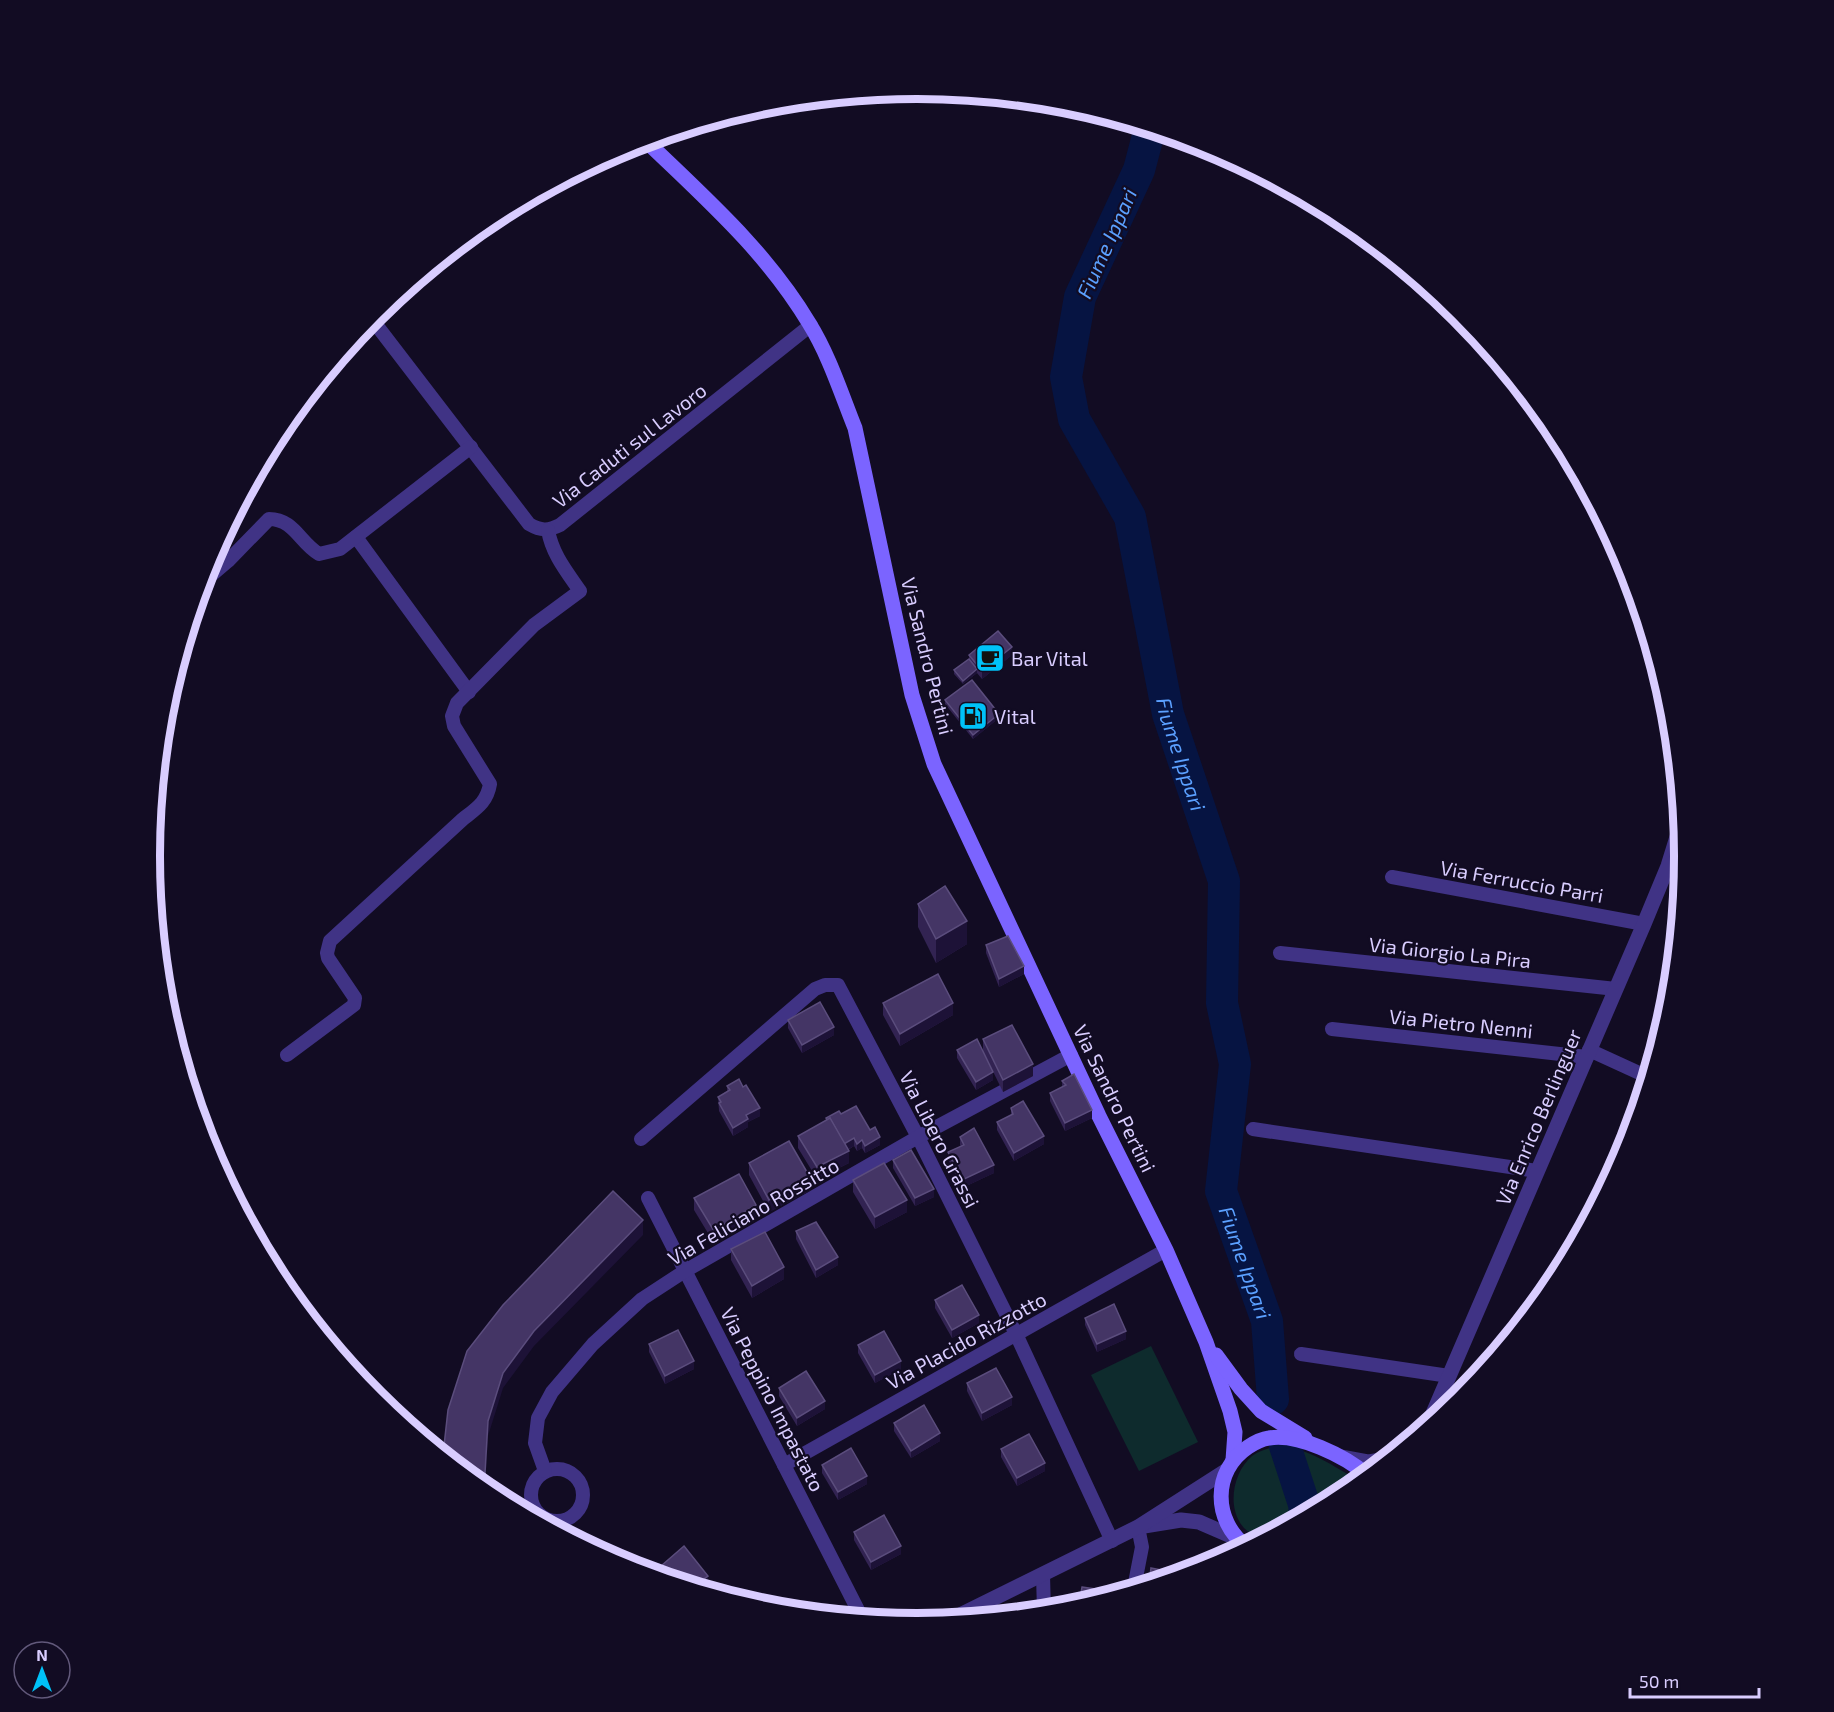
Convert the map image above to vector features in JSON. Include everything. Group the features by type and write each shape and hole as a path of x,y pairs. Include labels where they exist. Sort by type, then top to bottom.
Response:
{"main road":[{"name":"Via Sandro Pertini","path":"653,147 762,256 811,325 855,428 912,695 934,764 1099,1116 1166,1250 1206,1341"},
{"path":"1206,1341 1226,1370 1262,1411 1359,1470"},
{"path":"1206,1341 1235,1432 1230,1465 1221,1486 1221,1504 1224,1518 1240,1540"},
{"path":"1230,1465 1255,1442 1269,1437 1297,1440 1320,1447"}],"street":[{"name":"Via Caduti sul Lavoro","path":"377,326 529,524 537,529 548,530 560,525 811,325"},
{"path":"216,571 269,519 286,522 312,550 320,554 340,549 471,447"},
{"path":"287,1055 354,1005 355,998 328,958 330,941 463,819 484,803 489,795 490,784 485,773 454,726 452,716 457,703 534,625 580,591 557,557 550,543 548,530"},
{"path":"357,537 469,692"},
{"name":"Via Enrico Berlinguer","path":"1436,1406 1644,924 1674,848"},
{"name":"Via Ferruccio Parri","path":"1392,877 1644,924"},
{"name":"Via Giorgio La Pira","path":"1280,953 1616,989"},
{"name":"Via Libero Grassi","path":"641,1138 815,989 825,985 838,986 918,1137 1016,1334 1112,1541"},
{"name":"Via Pietro Nenni","path":"1332,1029 1588,1053 1641,1074"},
{"name":"Via Feliciano Rossitto","path":"545,1471 536,1443 538,1418 552,1392 593,1344 642,1299 686,1271 918,1137 1071,1055"},
{"path":"1253,1129 1537,1171"},
{"name":"Via Peppino Impastato","path":"648,1198 858,1610"},
{"name":"Via Placido Rizzotto","path":"784,1465 1166,1250"},
{"path":"1301,1354 1449,1377"},
{"path":"1338,1456 1371,1462"},
{"path":"969,1611 1138,1527 1230,1465"},
{"path":"1138,1527 1181,1520 1199,1522 1239,1541"},
{"path":"1136,1580 1142,1547 1138,1527"},
{"path":"1043,1575 1044,1602"}],"green space":[{"path":"1151,1346 1198,1442 1139,1471 1091,1375"},
{"path":"1278,1446 1300,1450 1351,1476 1295,1512 1253,1535 1238,1520 1234,1490 1245,1463 1261,1451"}],"building":[{"path":"998,631 1012,647 982,671 969,655"},
{"path":"969,659 977,669 963,681 954,670"},
{"path":"972,680 999,714 973,735 945,700"},
{"path":"945,886 967,921 936,939 918,904"},
{"path":"1008,936 1024,966 999,979 986,945"},
{"path":"938,974 953,1003 900,1034 883,1003"},
{"path":"820,1002 834,1027 802,1045 788,1020"},
{"path":"1012,1025 1033,1064 1003,1080 983,1039"},
{"path":"977,1039 993,1072 976,1082 957,1050"},
{"path":"1074,1074 1092,1110 1065,1123 1050,1093 1066,1085 1062,1081"},
{"path":"739,1079 743,1087 746,1085 760,1108 746,1115 748,1119 733,1128 718,1097 730,1090 727,1086"},
{"path":"1023,1101 1044,1136 1014,1153 997,1122 1013,1114 1011,1108"},
{"path":"856,1106 870,1130 875,1127 880,1137 865,1146 862,1140 857,1144 854,1138 844,1144 830,1118 827,1120 826,1118 839,1111 841,1114"},
{"path":"830,1118 849,1151 817,1167 798,1136"},
{"path":"974,1128 994,1165 962,1180 948,1152 964,1145 960,1137"},
{"path":"789,1141 811,1179 769,1200 749,1163"},
{"path":"911,1150 934,1189 915,1198 893,1160"},
{"path":"884,1163 907,1200 875,1217 853,1180"},
{"path":"739,1174 756,1205 714,1231 694,1198"},
{"path":"613,1191 643,1220 534,1331 503,1373 488,1421 486,1478 444,1447 448,1410 467,1351 503,1305"},
{"path":"816,1222 838,1257 816,1270 796,1231"},
{"path":"765,1232 784,1267 752,1286 731,1249"},
{"path":"962,1285 979,1315 952,1330 935,1300"},
{"path":"1114,1304 1126,1331 1097,1344 1085,1318"},
{"path":"678,1330 694,1361 665,1376 649,1344"},
{"path":"884,1331 901,1361 875,1375 858,1345"},
{"path":"996,1368 1012,1397 982,1413 967,1383"},
{"path":"806,1371 825,1401 797,1418 779,1388"},
{"path":"924,1405 940,1433 911,1451 894,1423"},
{"path":"1029,1434 1045,1463 1017,1478 1001,1449"},
{"path":"851,1448 867,1476 838,1492 822,1465"},
{"path":"884,1515 901,1546 871,1562 854,1532"},
{"path":"684,1546 708,1576 701,1581 674,1573 661,1566"},
{"path":"1151,1568 1166,1571 1160,1573 1150,1576"},
{"path":"1082,1587 1101,1590 1081,1594"}],"waterway":[{"name":"Fiume Ippari","path":"1148,135 1139,170 1080,297 1066,377 1074,419 1130,517 1168,714 1224,881 1222,1003 1235,1064 1221,1191 1267,1321 1273,1399"},
{"name":"Fiume Ippari","path":"1285,1446 1304,1506"}],"place":[{"name":"Bar Vital","path":"990,658"},
{"name":"Vital","path":"973,716"}]}
